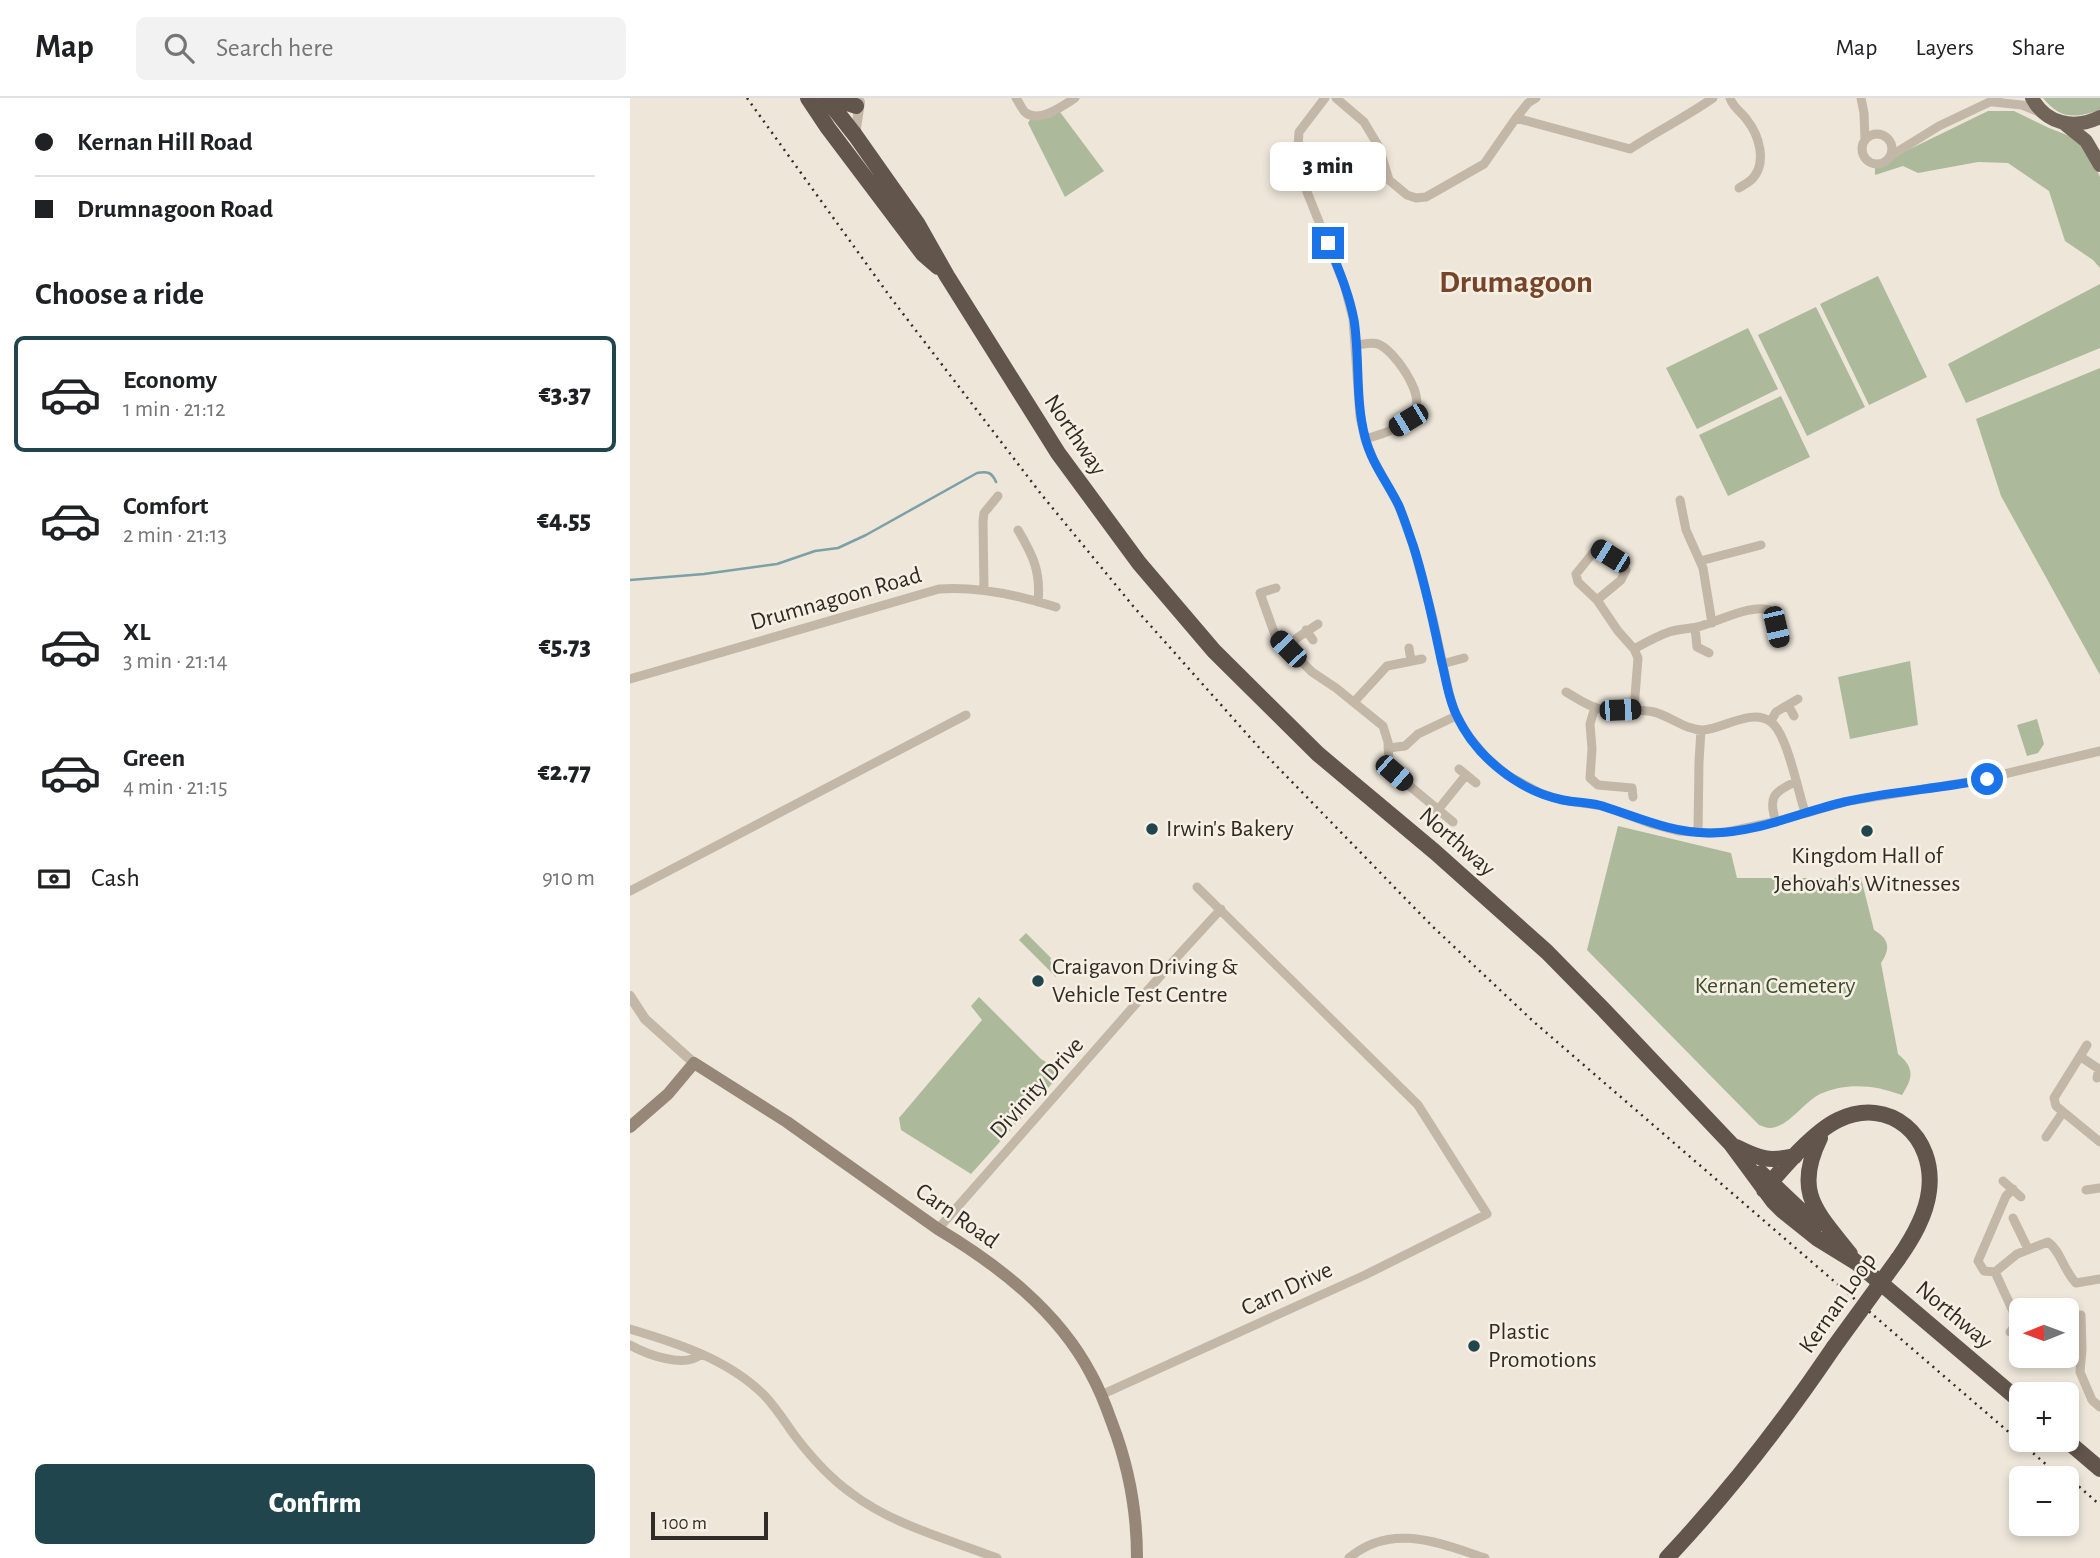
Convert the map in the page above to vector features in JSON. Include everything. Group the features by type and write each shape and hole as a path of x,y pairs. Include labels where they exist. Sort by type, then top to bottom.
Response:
{"highway":[{"name":"Northway","path":"807,98 834,123 923,254 947,276"},
{"name":"Northway","path":"826,98 834,123 855,135 917,223 1046,435 1102,515 1139,563 1214,650 1318,754 1435,852 1547,952 1731,1144 1749,1167 1765,1175 1768,1186 1835,1250 1857,1263"},
{"path":"832,98 861,102"},
{"name":"Kernan Loop","path":"1667,1558 1754,1455 1912,1239 1929,1192 1930,1169 1919,1138 1909,1128 1894,1118 1879,1113 1863,1113 1847,1116 1824,1129 1795,1155 1768,1186"},
{"path":"1824,1129 1808,1168 1811,1198 1816,1210 1857,1263"},
{"path":"1731,1144 1765,1160 1795,1155"},
{"name":"Northway","path":"1768,1186 2009,1392"},
{"path":"2079,1451 2100,1469"}],"main road":[{"path":"2032,98 2043,113 2066,124 2078,125 2100,117"},
{"path":"2066,124 2086,141 2100,165"},
{"path":"630,1127 667,1094 694,1063"},
{"name":"Carn Road","path":"694,1063 787,1122 938,1229 964,1244 1019,1286 1044,1311 1075,1347 1101,1395 1118,1438 1131,1482 1137,1558"}],"street":[{"path":"1016,98 1026,113 1034,116 1046,114 1075,98"},
{"path":"1325,98 1299,132 1301,166 1314,210 1344,284 1353,319 1357,345 1360,417 1365,439 1399,506 1411,541 1456,716 1486,757 1507,775 1540,793 1561,800 1603,806 1665,827 1698,832 1727,832 1849,801 1975,781 2100,751"},
{"path":"1336,98 1363,122 1379,147 1388,180 1407,195 1416,198 1426,197 1484,164 1516,118 1528,103 1536,98"},
{"path":"1516,118 1630,149 1691,114 1713,98"},
{"path":"1730,98 1757,134 1760,152 1760,167 1753,179 1739,188"},
{"path":"1861,98 1865,140 1862,149 1866,159 1875,164 1885,162 1914,141 1966,112 1995,100 2022,105 2043,113"},
{"path":"834,123 861,102"},
{"path":"855,135 861,102"},
{"path":"1864,113 1875,134"},
{"path":"1865,140 1875,134 1890,140 1914,141"},
{"path":"1890,140 1892,155"},
{"path":"1357,345 1375,343 1383,347 1413,383 1417,397 1416,407 1408,420 1393,429 1365,439"},
{"path":"984,590 984,513 998,496"},
{"path":"1680,500 1686,530 1700,561 1712,623"},
{"path":"1018,530 1033,555 1038,576 1038,602"},
{"path":"1700,561 1754,544"},
{"path":"1597,600 1621,580 1626,570 1623,564 1597,548 1576,574 1578,582 1597,600 1638,658 1634,709"},
{"name":"Drumnagoon Road","path":"630,678 828,622 922,592 952,588 984,590 1056,607"},
{"path":"1276,588 1260,593 1275,635 1312,672 1383,726 1389,764 1394,773 1453,822"},
{"path":"1634,649 1672,631 1695,628 1760,608 1770,610 1779,642"},
{"path":"1288,649 1306,630 1318,624"},
{"path":"1695,628 1698,647 1710,653"},
{"path":"1306,630 1313,640"},
{"path":"1409,648 1410,661"},
{"path":"1354,702 1387,666 1422,659"},
{"path":"1443,664 1464,659"},
{"path":"1566,692 1605,710 1634,709 1654,712 1701,730 1756,716 1771,722 1780,732 1805,812"},
{"path":"1771,722 1776,712 1798,699"},
{"path":"1788,705 1794,716"},
{"path":"1595,707 1590,724 1590,778 1598,785 1633,788 1633,797"},
{"path":"630,891 966,715"},
{"path":"1388,748 1405,746 1418,734 1456,716"},
{"path":"1698,832 1701,730"},
{"path":"1437,811 1463,772 1476,783"},
{"path":"1776,821 1771,807 1775,794 1795,782"},
{"path":"1197,887 1221,909"},
{"name":"Carn Drive","path":"1101,1395 1365,1275 1487,1214 1418,1105 1221,909"},
{"name":"Divinity Drive","path":"938,1229 1221,909"},
{"name":"Carn Road","path":"630,996 645,1019 694,1063"},
{"path":"2087,1045 2054,1098 2056,1106 2100,1142"},
{"path":"2081,1057 2099,1069 2097,1077"},
{"path":"2046,1137 2063,1112"},
{"path":"2003,1181 2021,1197"},
{"path":"2086,1190 2100,1188"},
{"path":"2012,1189 2006,1196 1978,1261 1984,1272 1995,1272 2017,1254 2048,1242 2054,1246 2068,1274 2076,1283 2100,1279"},
{"path":"2013,1219 2028,1248"},
{"path":"1995,1272 2009,1302"},
{"path":"2081,1315 2080,1372 2092,1400 2100,1407"},
{"path":"630,1329 701,1354 743,1378 762,1393 823,1468 863,1502 898,1520 997,1558"},
{"path":"630,1345 659,1357 676,1360 692,1359 701,1354"},
{"path":"1349,1558 1371,1544 1409,1538 1439,1543 1485,1558"}],"green space":[{"path":"2043,98 2100,98 2100,110 2076,116 2062,114"},
{"path":"1988,111 2014,111 2085,142 2100,177 2100,268 2065,241 2049,191 2008,163 1978,162 1918,173 1903,166 1875,175 1875,166"},
{"path":"1060,112 1104,171 1065,197 1028,123 1031,118 1048,118"},
{"path":"1878,276 1927,377 1869,405 1820,304"},
{"path":"2100,284 2100,348 1966,403 1948,364"},
{"path":"1816,307 1865,407 1807,436 1758,335"},
{"path":"1748,328 1778,389 1697,429 1666,368"},
{"path":"2100,368 2100,675 2001,496 1976,419"},
{"path":"1781,396 1810,457 1728,496 1699,435"},
{"path":"1910,661 1918,725 1850,739 1838,677"},
{"path":"2037,719 2044,744 2038,753 2027,756 2017,725"},
{"name":"Kernan Cemetery","path":"1618,826 1731,853 1737,878 1861,878 1874,930 1887,944 1881,963 1898,1054 1910,1069 1910,1078 1902,1095 1871,1087 1851,1086 1830,1090 1820,1094 1783,1124 1769,1128 1759,1125 1587,950"},
{"path":"1026,933 1051,958 1050,961 1057,968 1056,977 1019,940"},
{"path":"979,997 1041,1059 1059,1070 1058,1077 971,1174 901,1130 899,1118 982,1020 971,1006"}],"waterway":[{"path":"630,580 777,564 815,551 838,548 977,473 989,473 996,482"}],"railway":[{"path":"747,98 891,298 1041,494 1133,606 1263,752 1432,926 1534,1022 2048,1466"},
{"path":"2079,1486 2100,1505"}],"place":[{"name":"Irwin's Bakery","path":"1152,829"},
{"name":"Kingdom Hall of Jehovah's Witnesses","path":"1867,831"},
{"name":"Craigavon Driving & Vehicle Test Centre","path":"1038,981"},
{"name":"Plastic Promotions","path":"1474,1346"}],"district":[{"name":"Drumagoon","path":"1516,282"}],"route":[{"path":"1328,243 1344,284 1353,319 1357,345 1360,417 1365,439 1379,472 1399,506 1414,548 1456,716 1486,757 1507,775 1540,793 1561,800 1603,806 1678,831 1708,833 1727,832 1778,821 1849,801 1987,779"}]}
